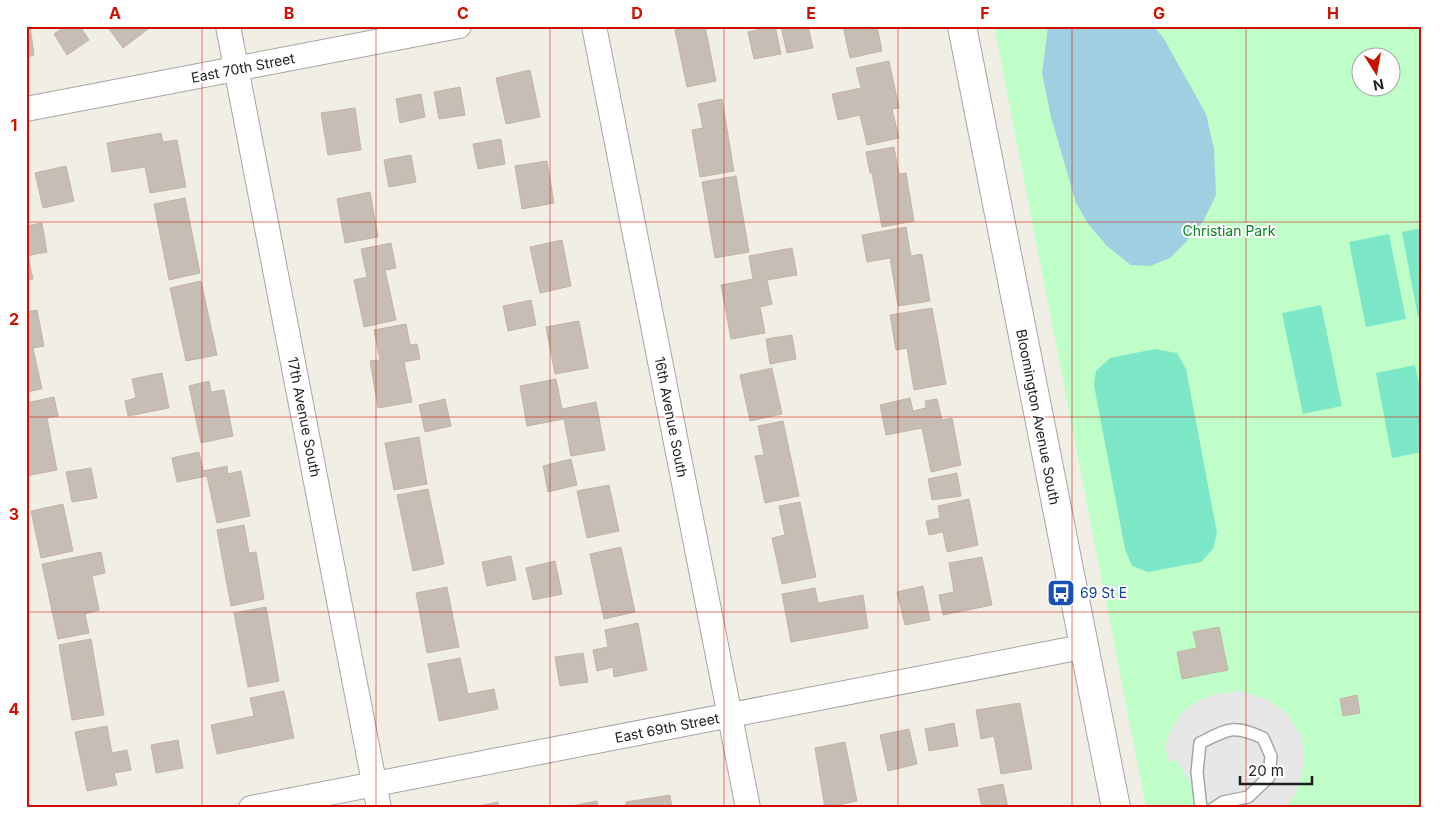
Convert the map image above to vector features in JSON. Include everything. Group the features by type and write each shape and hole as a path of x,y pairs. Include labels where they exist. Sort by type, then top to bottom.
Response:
{"street":[{"name":"17th Avenue South","path":"228,26 238,69 379,808"},
{"name":"East 70th Street","path":"26,109 459,26"},
{"name":"16th Avenue South","path":"594,26 748,808"},
{"name":"Bloomington Avenue South","path":"962,26 1082,647 1116,808"},
{"name":"East 69th Street","path":"251,808 1082,647"}],"lane":[{"path":"1201,808 1201,792 1197,772 1200,743 1222,732 1242,728 1262,738 1270,756 1269,776 1248,797 1223,802 1214,808"}],"green space":[{"name":"Christian Park","path":"994,26 1422,26 1422,808 1146,808"},
{"path":"1422,228 1422,316 1418,317 1402,232"},
{"path":"1389,234 1406,319 1366,327 1349,242"},
{"path":"1321,305 1342,406 1303,414 1282,313"},
{"path":"1155,349 1177,353 1186,369 1217,533 1213,549 1201,562 1148,572 1132,566 1125,549 1094,385 1096,371 1110,358"},
{"path":"1415,365 1422,399 1422,452 1392,458 1376,373"}],"shaded area":[{"path":"1240,691 1266,699 1286,712 1302,737 1304,765 1296,794 1285,808 1218,808 1196,791 1176,760 1168,762 1165,745 1170,731 1181,713 1195,702 1215,694"}],"water":[{"path":"1048,26 1153,26 1163,37 1206,114 1214,149 1216,195 1204,220 1170,258 1150,266 1131,265 1107,246 1089,225 1076,203 1051,117 1042,73"}],"building":[{"path":"26,26 30,26 34,55 26,57"},
{"path":"66,26 80,26 89,40 67,55 54,34"},
{"path":"107,26 152,26 123,48"},
{"path":"692,26 705,26 716,81 687,87 675,30"},
{"path":"775,26 781,54 754,59 748,32"},
{"path":"781,26 808,26 813,48 787,53"},
{"path":"843,26 877,26 882,51 850,58"},
{"path":"889,61 899,108 892,109 899,138 867,145 860,115 838,120 832,94 861,88 856,68"},
{"path":"530,70 540,117 506,124 496,78"},
{"path":"460,87 465,115 439,119 434,92"},
{"path":"421,94 425,117 400,123 396,99"},
{"path":"722,99 734,171 700,177 692,130 703,128 698,104"},
{"path":"355,108 361,150 328,155 321,113"},
{"path":"161,133 163,142 177,140 186,187 150,193 145,167 112,172 107,143"},
{"path":"501,139 505,164 478,169 473,144"},
{"path":"894,147 899,174 906,173 914,221 882,227 866,152"},
{"path":"411,155 416,182 389,187 384,160"},
{"path":"547,161 554,203 522,209 515,166"},
{"path":"66,166 74,201 43,208 35,173"},
{"path":"736,176 749,252 715,258 702,182"},
{"path":"370,192 378,237 345,243 337,199"},
{"path":"185,198 200,273 169,280 154,204"},
{"path":"42,223 47,252 26,256 26,226"},
{"path":"906,227 911,256 922,254 930,301 898,306 890,258 867,262 862,235"},
{"path":"562,240 571,286 540,293 530,247"},
{"path":"391,243 396,268 385,270 396,320 364,327 354,280 367,277 361,249"},
{"path":"792,248 797,275 767,280 772,304 760,307 765,333 731,339 721,285 753,279 749,256"},
{"path":"28,257 33,279 26,280 26,258"},
{"path":"201,281 217,355 186,361 170,288"},
{"path":"531,300 536,325 508,331 503,306"},
{"path":"932,308 946,384 914,390 907,348 896,350 890,315"},
{"path":"37,310 44,346 33,348 42,389 26,392 26,312"},
{"path":"579,321 588,368 555,374 546,327"},
{"path":"406,324 410,345 417,344 420,359 404,362 412,402 378,408 370,361 380,360 374,330"},
{"path":"792,335 796,359 770,364 766,339"},
{"path":"772,368 782,414 750,421 740,375"},
{"path":"162,373 169,408 128,416 125,401 136,398 132,379"},
{"path":"556,379 562,409 596,402 605,450 571,456 564,419 527,426 520,386"},
{"path":"209,381 211,392 224,390 233,436 201,443 189,386"},
{"path":"54,397 58,416 47,418 57,470 26,476 26,403"},
{"path":"910,398 913,411 926,408 925,401 937,399 942,420 952,418 961,465 931,472 922,428 886,435 880,405"},
{"path":"445,399 451,426 425,432 419,405"},
{"path":"783,421 799,496 765,503 755,456 764,455 758,426"},
{"path":"419,437 427,484 394,490 385,443"},
{"path":"199,452 203,471 227,466 228,474 241,471 250,516 217,523 207,476 177,482 172,458"},
{"path":"571,459 577,485 548,492 543,466"},
{"path":"91,468 97,498 72,502 66,472"},
{"path":"957,473 961,496 932,500 928,479"},
{"path":"609,485 619,531 587,538 577,491"},
{"path":"428,489 444,564 413,571 397,495"},
{"path":"969,499 978,545 947,552 943,532 929,535 926,521 940,518 938,506"},
{"path":"800,502 816,577 782,584 772,538 785,535 779,506"},
{"path":"63,504 73,551 41,558 31,511"},
{"path":"244,525 249,553 256,552 264,599 231,606 217,530"},
{"path":"621,547 635,612 604,619 590,554"},
{"path":"101,552 105,573 92,576 99,610 85,614 89,633 58,639 42,564"},
{"path":"511,556 516,580 487,586 482,562"},
{"path":"982,557 992,605 943,615 939,595 954,592 949,563"},
{"path":"555,561 562,594 533,600 526,568"},
{"path":"923,586 930,620 905,625 897,592"},
{"path":"447,587 459,647 427,653 416,593"},
{"path":"815,588 818,603 863,595 868,628 791,642 782,594"},
{"path":"266,607 279,681 248,687 234,613"},
{"path":"638,623 647,670 614,677 613,667 597,671 593,650 608,647 605,630"},
{"path":"1219,627 1228,670 1182,679 1177,652 1197,648 1193,632"},
{"path":"91,639 104,715 72,720 59,645"},
{"path":"583,653 588,682 560,686 555,657"},
{"path":"460,658 468,694 494,689 498,709 439,721 428,664"},
{"path":"284,691 294,738 217,754 211,725 254,716 250,698"},
{"path":"1357,695 1360,713 1343,716 1340,699"},
{"path":"1020,703 1032,769 1001,774 994,736 981,739 976,710"},
{"path":"954,723 958,746 929,751 925,729"},
{"path":"107,726 112,753 127,750 131,770 114,773 117,785 87,791 75,732"},
{"path":"909,729 917,764 888,771 880,735"},
{"path":"178,740 183,768 156,773 151,745"},
{"path":"845,742 857,801 825,808 815,748"},
{"path":"1003,784 1008,808 982,808 978,789"},
{"path":"670,795 672,808 626,808 626,802"},
{"path":"597,801 598,808 571,808 571,806"},
{"path":"498,802 499,808 469,808"}],"place":[{"name":"69 St E","path":"1061,593"}]}
